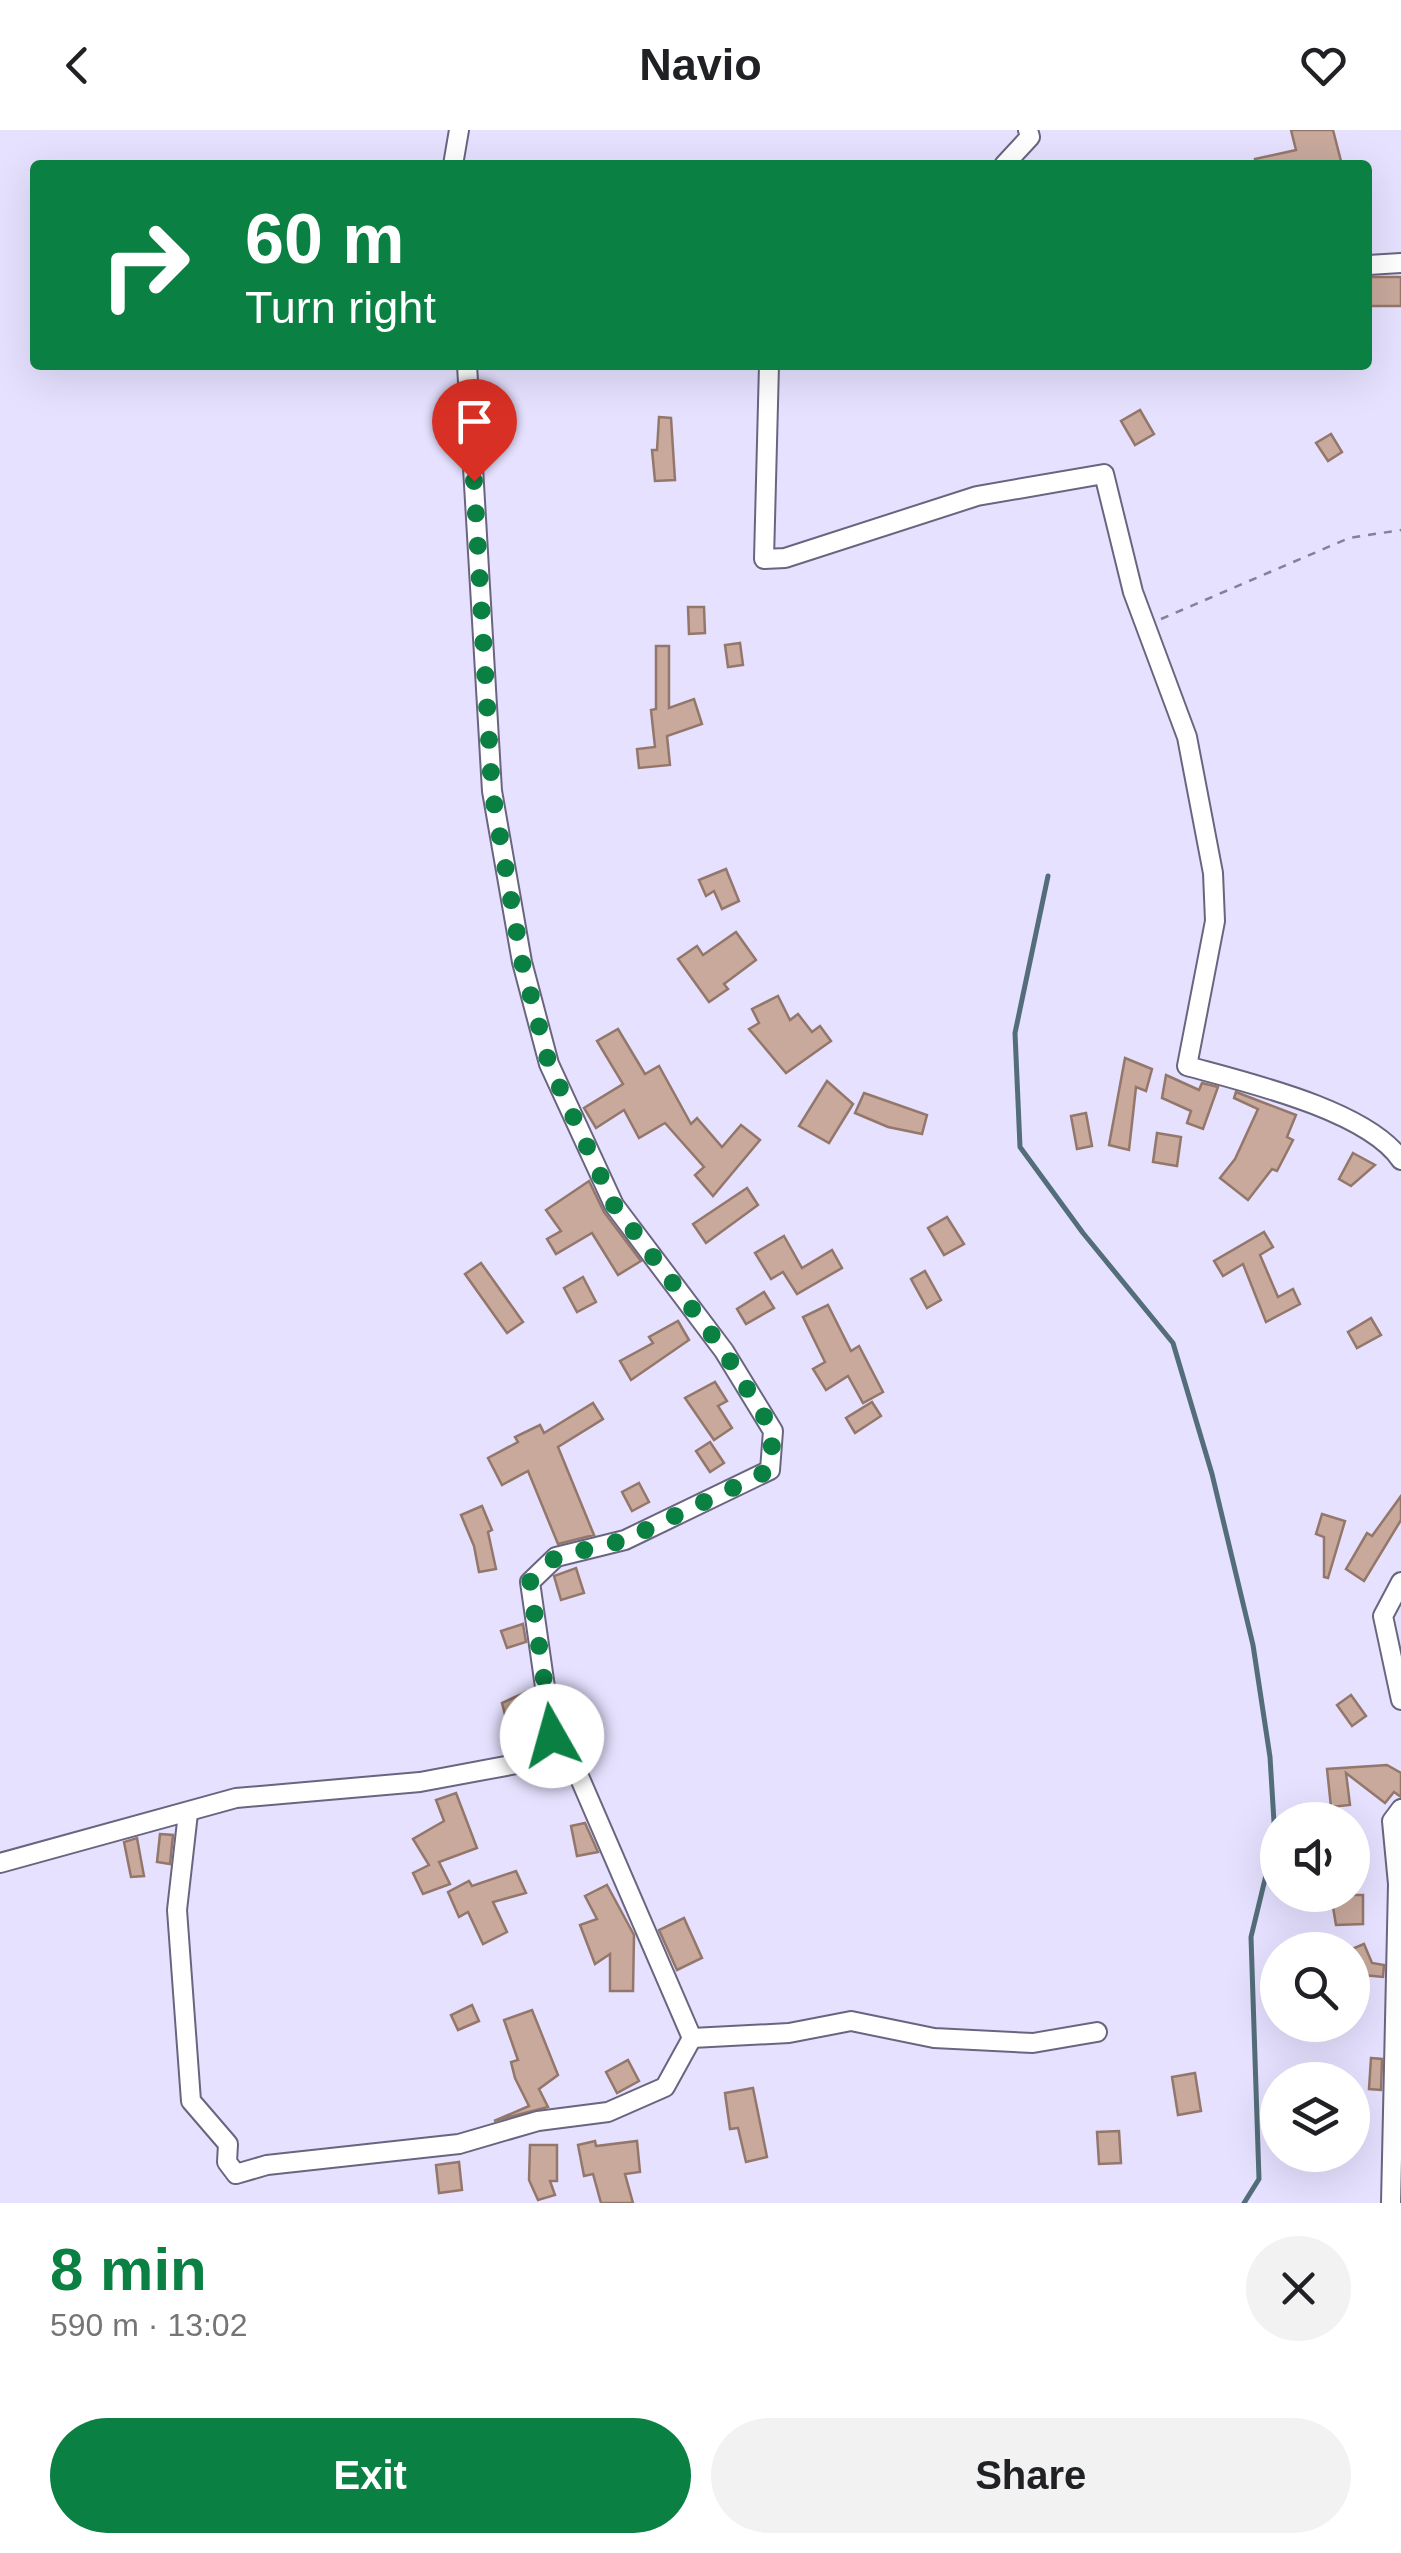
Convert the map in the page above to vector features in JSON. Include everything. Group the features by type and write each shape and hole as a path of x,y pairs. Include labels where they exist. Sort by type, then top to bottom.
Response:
{"street":[{"path":"454,160 458,130"},
{"path":"1008,160 1030,136 1028,130"},
{"path":"1372,265 1401,263"},
{"path":"467,370 492,791 522,962 549,1064 614,1205 724,1351 773,1431 770,1470 625,1540 556,1557 530,1582 552,1736 538,1760"},
{"path":"769,370 764,559 785,558 978,496 1104,474 1145,624 1187,737 1213,873 1215,921 1187,1066 1301,1098 1390,1144 1401,1160"},
{"path":"1401,1582 1383,1616 1401,1700"},
{"path":"0,1864 98,1833 236,1798 420,1782 538,1760 578,1774 692,2038"},
{"path":"1391,2203 1389,2132 1398,1884 1392,1821 1401,1809"},
{"path":"188,1813 177,1910 191,2101 228,2144 227,2162 236,2174 267,2166 459,2144 538,2122 608,2112 665,2087 692,2038"},
{"path":"692,2038 790,2033 851,2021 934,2038 1033,2043 1098,2032"}],"path":[{"path":"1145,624 1182,613 1218,592 1349,538 1401,530"}],"building":[{"path":"1291,130 1333,130 1341,160 1255,160 1296,150"},
{"path":"1372,277 1401,277 1401,306 1372,306"},
{"path":"1140,410 1154,434 1135,445 1121,421"},
{"path":"659,417 671,418 675,480 655,481 652,450 657,450"},
{"path":"1331,434 1342,452 1328,461 1316,443"},
{"path":"688,607 704,607 705,633 689,634"},
{"path":"740,643 743,665 728,667 725,645"},
{"path":"656,646 669,646 669,708 694,699 702,724 667,736 670,765 639,768 637,749 655,747 651,710 656,709"},
{"path":"726,869 739,901 722,909 714,891 706,896 699,880"},
{"path":"736,932 756,960 724,984 728,989 709,1002 678,959 697,946 703,955"},
{"path":"778,996 790,1020 798,1014 812,1032 820,1026 831,1041 786,1073 749,1029 759,1023 752,1009"},
{"path":"618,1029 645,1074 659,1066 691,1124 697,1118 722,1147 741,1125 760,1140 713,1196 695,1175 704,1167 665,1123 639,1138 624,1110 596,1128 584,1108 623,1084 597,1041"},
{"path":"1125,1058 1152,1069 1146,1091 1136,1087 1129,1150 1109,1145"},
{"path":"1166,1075 1199,1090 1202,1083 1218,1087 1203,1129 1187,1123 1191,1111 1162,1098"},
{"path":"827,1081 853,1104 829,1143 799,1126"},
{"path":"1236,1092 1296,1115 1287,1137 1293,1140 1277,1171 1272,1169 1248,1200 1220,1178 1235,1159 1258,1109 1234,1098"},
{"path":"864,1093 927,1115 922,1134 888,1127 855,1113"},
{"path":"1086,1113 1092,1146 1077,1149 1071,1116"},
{"path":"1157,1133 1181,1137 1177,1166 1153,1162"},
{"path":"1353,1153 1375,1165 1351,1186 1339,1179"},
{"path":"589,1181 604,1212 641,1261 618,1275 592,1233 556,1254 547,1239 561,1231 546,1210"},
{"path":"747,1188 758,1205 706,1243 693,1224"},
{"path":"947,1217 964,1244 944,1255 928,1228"},
{"path":"1264,1232 1273,1247 1260,1255 1278,1297 1293,1289 1300,1304 1266,1322 1243,1264 1223,1276 1214,1261"},
{"path":"784,1236 802,1268 832,1250 842,1268 797,1294 783,1272 771,1279 755,1253"},
{"path":"481,1263 523,1322 507,1333 465,1274"},
{"path":"925,1271 941,1300 927,1308 911,1279"},
{"path":"583,1277 596,1302 577,1312 564,1288"},
{"path":"764,1292 774,1308 746,1324 737,1309"},
{"path":"828,1305 851,1351 859,1346 883,1392 863,1403 848,1376 826,1390 813,1369 825,1362 803,1317"},
{"path":"1371,1318 1381,1335 1357,1348 1348,1332"},
{"path":"678,1321 689,1340 631,1380 620,1361 653,1343 649,1337"},
{"path":"715,1382 727,1401 718,1406 732,1428 714,1440 685,1398"},
{"path":"872,1402 881,1416 855,1433 846,1418"},
{"path":"593,1403 603,1419 558,1447 594,1535 558,1544 528,1471 502,1485 488,1458 518,1442 515,1437 540,1425 544,1433"},
{"path":"710,1442 724,1463 710,1472 696,1451"},
{"path":"639,1483 649,1502 632,1511 622,1492"},
{"path":"1401,1496 1401,1520 1364,1581 1346,1569 1367,1533 1372,1536"},
{"path":"482,1506 492,1530 488,1532 496,1569 479,1572 474,1546 461,1515"},
{"path":"1322,1514 1345,1521 1328,1578 1324,1577 1324,1537 1316,1534"},
{"path":"576,1568 584,1593 561,1600 554,1576"},
{"path":"523,1624 526,1642 507,1648 501,1631"},
{"path":"526,1692 534,1722 509,1730 502,1703"},
{"path":"1351,1695 1366,1716 1352,1726 1337,1705"},
{"path":"592,1724 596,1742 573,1747 569,1729"},
{"path":"1387,1765 1401,1773 1401,1797 1394,1792 1385,1803 1346,1773 1350,1802 1330,1802 1327,1769"},
{"path":"456,1793 477,1848 439,1862 450,1884 423,1894 413,1873 429,1865 413,1839 444,1821 436,1800"},
{"path":"585,1823 598,1852 577,1856 571,1826"},
{"path":"160,1834 173,1835 170,1864 157,1862"},
{"path":"137,1838 144,1876 131,1877 124,1842"},
{"path":"516,1871 526,1893 493,1902 507,1932 483,1944 468,1912 459,1917 448,1892 469,1881 472,1886"},
{"path":"607,1885 634,1935 633,1991 610,1991 610,1954 595,1964 580,1925 597,1919 585,1896"},
{"path":"1334,1912 1363,1912 1363,1924 1336,1925"},
{"path":"684,1918 702,1958 677,1970 659,1930"},
{"path":"1370,1958 1372,1963 1384,1965 1383,1977 1370,1976"},
{"path":"472,2005 479,2021 458,2030 451,2015"},
{"path":"532,2010 558,2075 539,2089 548,2107 494,2121 529,2106 515,2078 511,2062 518,2060 504,2020"},
{"path":"1371,2058 1382,2059 1381,2090 1370,2089"},
{"path":"628,2060 639,2081 617,2093 606,2072"},
{"path":"1195,2073 1201,2111 1178,2115 1172,2077"},
{"path":"753,2088 767,2157 746,2162 738,2128 730,2129 725,2093"},
{"path":"1119,2131 1121,2163 1099,2164 1097,2132"},
{"path":"595,2141 596,2146 637,2141 640,2172 625,2174 633,2203 601,2203 593,2174 584,2176 578,2145"},
{"path":"530,2145 557,2145 557,2181 550,2181 555,2195 538,2200 529,2180"},
{"path":"459,2162 462,2190 439,2193 436,2165"}],"waterway":[{"path":"1048,876 1015,1033 1020,1147 1083,1233 1173,1343 1212,1474 1253,1645 1270,1757 1275,1838 1251,1937 1259,2179 1244,2203"}],"route":[{"path":"474,481 492,791 522,962 549,1064 614,1205 724,1351 773,1431 770,1470 625,1540 556,1557 530,1582 552,1736"}]}
